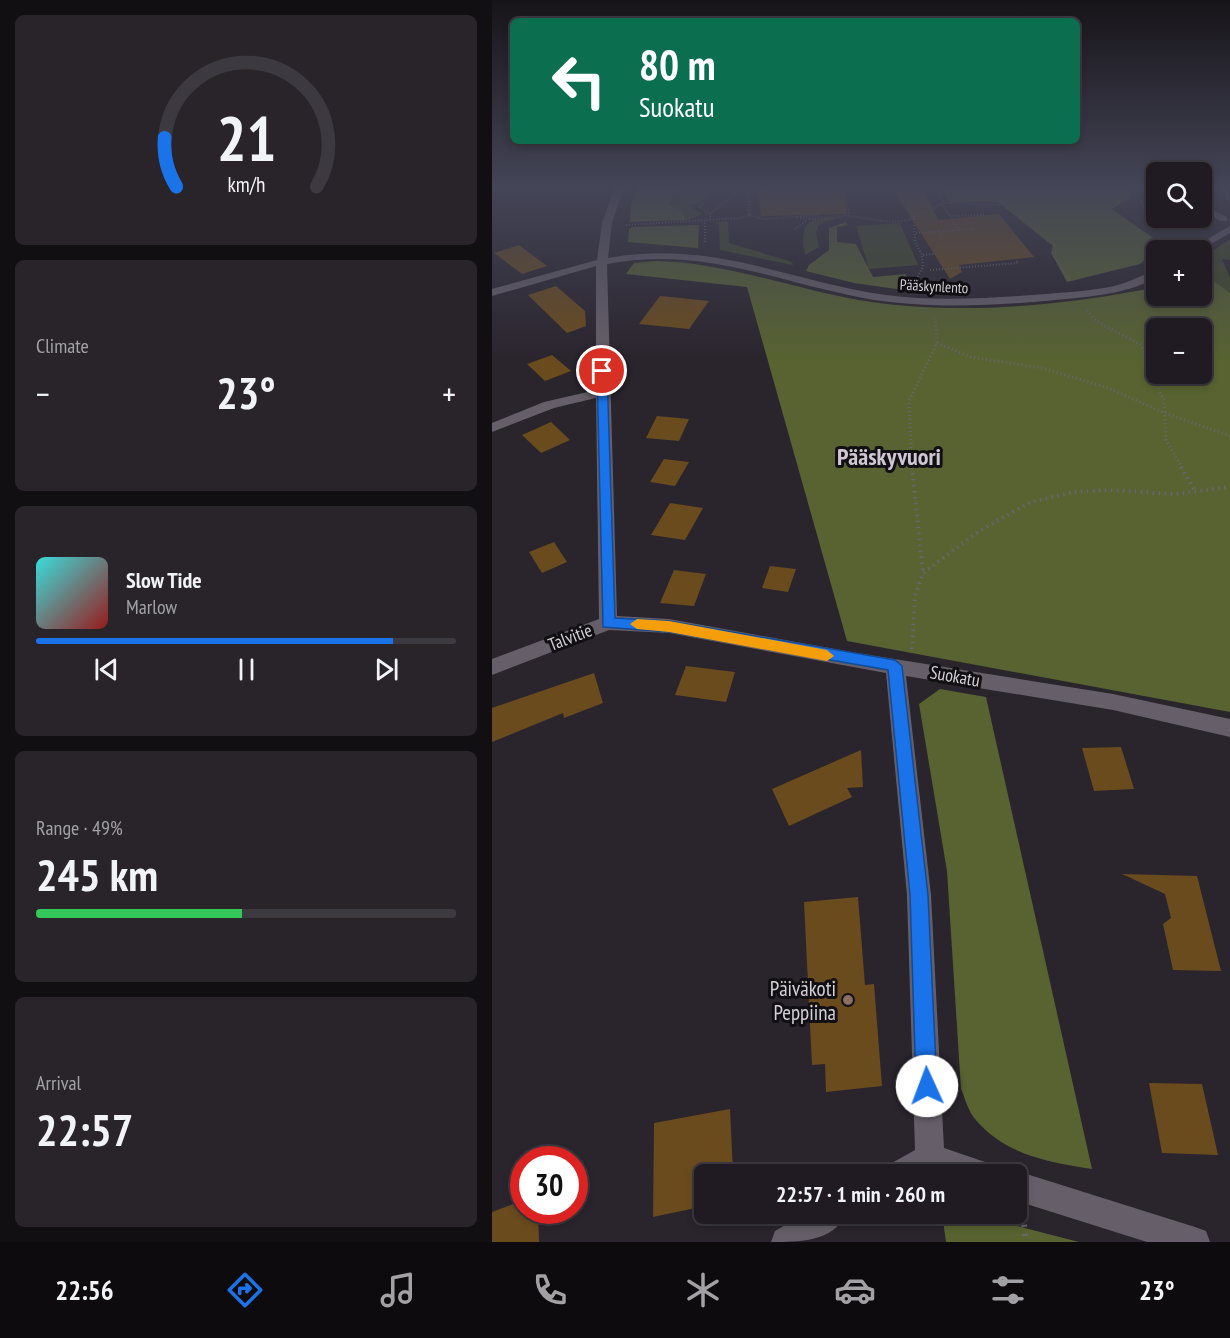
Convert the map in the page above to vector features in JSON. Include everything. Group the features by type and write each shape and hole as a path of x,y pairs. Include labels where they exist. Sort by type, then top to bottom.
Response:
{"street":[{"name":"Talvitie","path":"492,667 608,623 602,392 603,260 605,244"},
{"name":"Pääskynlento","path":"492,293 603,260 669,255 702,257 748,266 865,295 934,302 968,303 1078,295 1119,289 1146,278"},
{"path":"492,428 549,405 602,392"},
{"name":"Suokatu","path":"608,623 669,626 1113,702 1230,728"},
{"path":"903,667 919,895 930,1158"},
{"path":"919,1164 930,1158 949,1164"},
{"path":"1027,1189 1195,1242"},
{"path":"786,1242 815,1224"}],"path":[{"path":"701,250 704,244"},
{"path":"910,294 923,266 922,255 916,244"},
{"path":"1053,244 1056,246 1055,257 1071,285"},
{"path":"922,255 934,254"},
{"path":"930,270 1018,263 1015,259"},
{"path":"959,265 962,269"},
{"path":"903,667 915,596 923,573 912,471 909,401 937,343 934,302"},
{"path":"1086,307 1090,317 1141,345 1160,390 1167,440 1195,491"},
{"path":"937,343 971,357 1042,368 1108,388 1165,413 1230,436"},
{"path":"923,573 979,531 1031,502 1074,492 1110,490 1175,494 1230,486"}],"green space":[{"path":"651,244 698,244 698,248"},
{"path":"720,244 732,244 792,262 793,265 720,250"},
{"path":"804,244 818,244 819,247 805,255"},
{"path":"829,244 856,244 873,277 906,274 904,290 854,283 806,271 809,265 829,250"},
{"path":"861,244 909,244 918,265 869,269"},
{"path":"1050,244 1146,244 1146,259 1140,264 1067,282 1051,253 1053,246"},
{"path":"1223,244 1230,244 1230,260 1222,259 1230,278 1230,293 1212,280 1212,251"},
{"path":"657,261 684,263 738,272 871,302 942,308 1050,304 1146,289 1146,306 1212,306 1212,280 1230,293 1230,712 847,641 747,287 626,274 634,263"},
{"path":"940,689 986,697 1092,1169 1044,1160 1000,1141 973,1116 961,1089 947,871 919,704"},
{"path":"944,1224 1010,1224 1079,1242 946,1242"}],"building":[{"path":"928,244 1023,244 1034,257 959,265 962,272 950,279"},
{"path":"519,245 547,266 522,274 494,253"},
{"path":"556,286 585,311 586,326 567,333 528,295"},
{"path":"660,296 709,301 689,329 639,324"},
{"path":"552,355 571,371 545,381 527,364"},
{"path":"657,416 689,419 679,441 646,438"},
{"path":"551,422 570,440 541,453 522,435"},
{"path":"664,459 689,462 675,486 650,482"},
{"path":"670,503 703,508 685,540 651,535"},
{"path":"554,542 567,562 542,573 529,552"},
{"path":"770,566 796,569 788,592 762,588"},
{"path":"674,570 706,574 694,606 660,603"},
{"path":"686,666 735,672 726,702 675,695"},
{"path":"594,673 603,703 564,718 563,713 492,742 492,708"},
{"path":"1121,747 1134,789 1094,791 1082,748"},
{"path":"861,750 863,787 847,788 852,797 789,826 772,789"},
{"path":"1122,874 1197,876 1221,971 1173,970 1163,924 1171,918 1165,894"},
{"name":"Päiväkoti Peppiina","path":"858,897 865,985 874,984 882,1086 826,1092 825,1064 812,1065 804,902"},
{"path":"1149,1083 1202,1084 1218,1155 1162,1153"},
{"path":"730,1109 733,1164 694,1164 694,1208 653,1217 654,1123"},
{"path":"510,1205 510,1224 538,1224 539,1242 492,1242 492,1212"}],"slow traffic":[{"path":"637,624 669,626 827,656"}],"place":[{"name":"Päiväkoti Peppiina","path":"848,1000"}],"district":[{"name":"Pääskyvuori","path":"889,456"}],"route":[{"path":"602,371 608,623 669,626 895,666 919,895 927,1086"}]}
